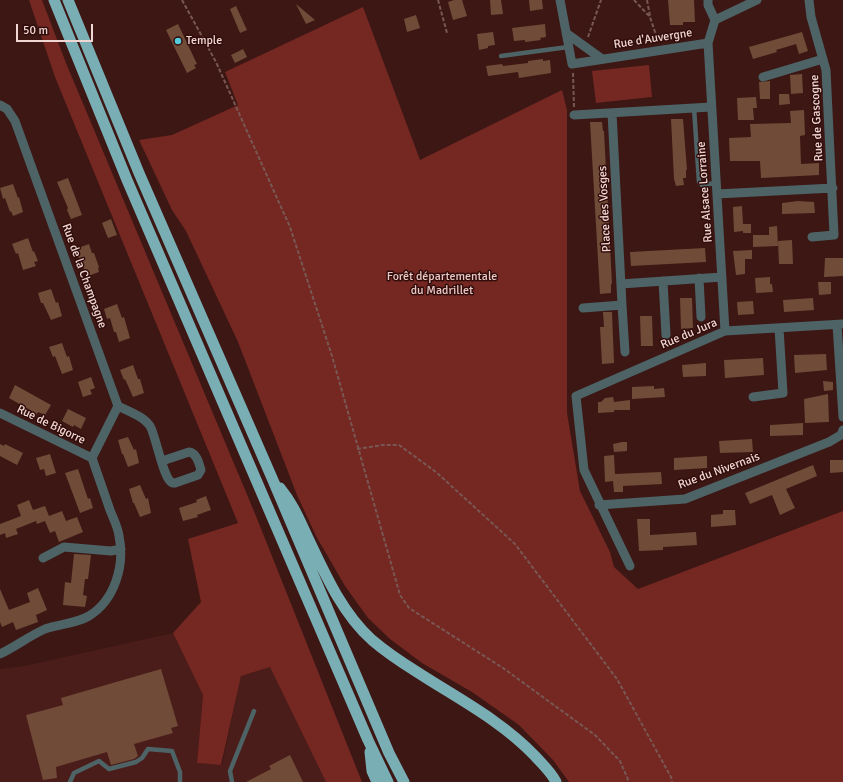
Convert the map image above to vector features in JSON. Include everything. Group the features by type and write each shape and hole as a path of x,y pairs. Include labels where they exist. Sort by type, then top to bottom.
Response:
{"highway":[{"path":"54,0 127,180 368,740 388,782"},
{"path":"68,0 142,180 272,478 389,753 404,782"},
{"path":"272,478 291,500 322,568 336,594 354,621 371,639 391,655 495,722 522,742 552,774 556,782"},
{"path":"368,740 372,771 377,782"}],"street":[{"path":"560,0 572,64"},
{"path":"708,0 708,5 715,20 757,0"},
{"name":"Rue de Gascogne","path":"809,0 811,17 826,70 833,188 834,235 812,237"},
{"name":"Rue Alsace Lorraine","path":"715,20 708,43 725,330"},
{"name":"Rue d'Auvergne","path":"566,33 602,59"},
{"name":"Rue d'Auvergne","path":"572,64 708,43"},
{"path":"763,77 823,59"},
{"name":"Rue de la Champagne","path":"0,105 7,109 15,121 118,406"},
{"path":"574,115 711,107"},
{"name":"Place des Vosges","path":"612,113 625,352"},
{"path":"717,194 833,188"},
{"path":"621,284 722,277"},
{"path":"699,278 701,317"},
{"path":"663,281 666,335"},
{"path":"583,308 622,305"},
{"path":"840,325 843,417"},
{"name":"Rue du Jura","path":"600,505 584,470 576,396 725,330 840,325"},
{"path":"753,397 783,393 779,328"},
{"path":"0,654 47,628 75,622 88,616 104,604 115,586 120,563 121,549 119,534 92,458 118,406 146,421 151,426 162,461"},
{"name":"Rue de Bigorre","path":"0,413 92,458"},
{"name":"Rue du Nivernais","path":"600,505 685,499 829,442 842,434"},
{"path":"600,505 630,566"},
{"path":"43,558 64,548 121,549"}],"lane":[{"path":"501,56 568,47"},
{"path":"694,108 699,182 702,185 716,183"},
{"path":"232,782 230,771 254,711"},
{"path":"70,782 74,773 99,760 109,769 136,762 142,758 148,749 157,749 172,751 180,772 180,782"}],"path":[{"path":"182,0 216,62 290,227 332,356 357,449 400,595 409,608 504,668 595,735 620,761 629,782"},
{"path":"438,0 447,33"},
{"path":"584,46 600,0"},
{"path":"634,0 650,17"},
{"path":"647,0 650,17 660,50"},
{"path":"572,64 574,115"},
{"path":"357,449 383,445 399,445 436,472 515,544 617,679 671,777 672,782"}],"shaded area":[{"path":"173,633 203,695 197,763 222,765 241,675 270,666 326,782 0,782 0,669 24,666"}],"green space":[{"path":"29,0 42,0 66,63 256,516 362,782 326,782 270,667 241,676 221,765 197,763 203,695 173,633 201,602 188,539 238,523 55,77"},
{"name":"Forêt départementale du Madrillet","path":"363,7 420,160 562,90 567,110 567,413 580,491 610,552 614,567 638,589 843,511 843,782 569,782 553,760 519,725 472,692 422,663 390,639 368,618 345,586 316,536 297,495 238,342 186,231 172,210 139,140 172,135 238,105 225,72"},
{"path":"649,65 652,97 596,103 592,71"}],"building":[{"path":"462,0 467,16 453,20 448,2"},
{"path":"490,0 501,0 503,14 491,15"},
{"path":"529,0 542,0 543,9 530,11"},
{"path":"668,0 694,0 695,22 683,22 683,25 670,25"},
{"path":"296,4 315,20 306,24"},
{"path":"236,6 247,30 240,33 230,9"},
{"path":"416,15 420,28 407,32 404,19"},
{"name":"Temple","path":"178,24 197,64 194,65 196,68 187,73 166,30"},
{"path":"545,24 546,37 540,38 541,40 525,42 525,40 514,41 512,28"},
{"path":"493,32 495,45 479,50 477,34"},
{"path":"802,32 808,51 799,54 796,44 776,50 777,52 753,59 749,47"},
{"path":"243,49 247,57 235,63 231,55"},
{"path":"543,59 543,61 550,60 551,73 519,78 518,72 488,76 486,66 502,64 503,66 528,63 528,61"},
{"path":"802,74 803,93 791,94 790,75"},
{"path":"770,81 770,99 760,99 759,82"},
{"path":"779,94 789,94 790,104 779,105"},
{"path":"756,97 757,108 753,108 754,120 738,120 737,98"},
{"path":"804,110 805,135 800,136 801,164 819,163 819,175 761,178 760,161 730,161 729,138 751,137 750,124 791,123 790,111"},
{"path":"671,119 683,119 687,170 686,178 683,178 684,185 676,186 674,179"},
{"path":"590,122 602,122 604,131 612,284 611,293 600,294"},
{"path":"68,178 82,215 71,219 57,182"},
{"path":"13,184 18,198 19,197 23,212 13,216 5,198 3,199 0,188"},
{"path":"798,201 814,202 815,213 782,214 782,203"},
{"path":"742,206 743,224 751,224 751,233 743,233 743,231 734,232 733,207"},
{"path":"111,219 117,235 108,238 102,223"},
{"path":"777,226 778,246 753,247 753,235 769,235 769,227"},
{"path":"28,238 38,261 34,262 36,266 23,270 18,253 16,254 12,244"},
{"path":"792,240 793,264 779,264 778,241"},
{"path":"89,244 99,267 99,272 88,276 75,249"},
{"path":"705,248 706,262 631,266 630,252"},
{"path":"752,250 752,259 745,259 745,274 736,275 733,251"},
{"path":"825,258 843,258 843,276 824,277"},
{"path":"770,277 770,284 772,284 773,292 756,293 755,278"},
{"path":"818,282 831,282 831,294 819,295"},
{"path":"51,289 56,303 58,302 62,316 51,320 43,303 41,303 38,293"},
{"path":"680,298 692,298 693,328 681,329"},
{"path":"813,298 814,310 784,312 783,300"},
{"path":"753,301 754,314 738,315 737,302"},
{"path":"117,304 122,318 124,317 130,338 119,342 110,318 107,319 104,309"},
{"path":"603,312 612,312 614,363 602,364 600,327 604,327"},
{"path":"640,316 652,316 653,346 641,346"},
{"path":"62,343 67,357 69,356 73,370 62,374 55,356 53,357 49,347"},
{"path":"826,354 827,370 795,373 794,355"},
{"path":"763,358 764,375 725,378 724,360"},
{"path":"706,363 706,376 683,377 682,365"},
{"path":"133,365 138,379 140,379 144,393 133,397 120,370"},
{"path":"91,377 95,388 90,390 92,394 83,397 78,382"},
{"path":"823,381 833,382 833,390 824,391"},
{"path":"15,385 51,405 45,415 38,412 37,414 9,398"},
{"path":"654,386 654,389 664,388 665,397 632,399 632,387"},
{"path":"828,394 829,422 805,423 804,399"},
{"path":"613,397 614,402 630,400 630,410 614,410 614,412 598,413 598,402 601,402 605,398"},
{"path":"68,409 86,418 81,429 74,425 73,427 62,421"},
{"path":"803,423 803,435 770,436 770,425"},
{"path":"128,437 134,450 136,449 139,463 128,467 118,440"},
{"path":"752,439 753,452 720,453 719,441"},
{"path":"627,442 627,451 614,452 613,444"},
{"path":"0,444 4,446 5,444 23,453 17,465 0,456"},
{"path":"50,454 56,473 46,476 44,469 40,470 36,458"},
{"path":"614,455 615,474 661,472 662,484 623,486 623,492 614,492 613,481 605,482 604,456"},
{"path":"707,456 707,468 674,470 674,458"},
{"path":"830,460 843,460 843,472 830,473"},
{"path":"813,465 817,476 786,489 795,508 780,515 772,495 750,504 745,493"},
{"path":"78,469 88,499 90,498 93,508 80,513 65,473"},
{"path":"140,485 146,499 148,498 151,513 140,517 133,503 129,489"},
{"path":"206,496 211,510 197,515 198,517 183,521 179,508 197,502 196,500"},
{"path":"29,500 33,510 45,506 49,516 62,511 66,521 77,517 83,532 59,542 55,531 50,533 45,521 37,524 36,521 16,529 18,534 6,538 5,533 0,535 0,524 21,516 17,505"},
{"path":"723,510 735,510 736,525 711,527 711,515 723,514"},
{"path":"637,519 650,519 650,535 696,532 697,545 663,547 663,550 639,551"},
{"path":"74,554 91,555 88,579 85,579 83,595 87,596 85,607 63,605 65,582 71,583"},
{"path":"38,588 47,610 36,615 38,622 16,630 13,622 2,627 0,622 0,589 9,610 30,602 27,593"},
{"path":"161,669 178,726 171,728 173,733 134,744 138,756 134,759 111,765 107,752 56,767 57,778 43,780 26,715 63,705 61,698"},
{"path":"290,755 303,782 246,782 271,769 269,766"}],"place":[{"name":"Temple","path":"178,41"}]}
